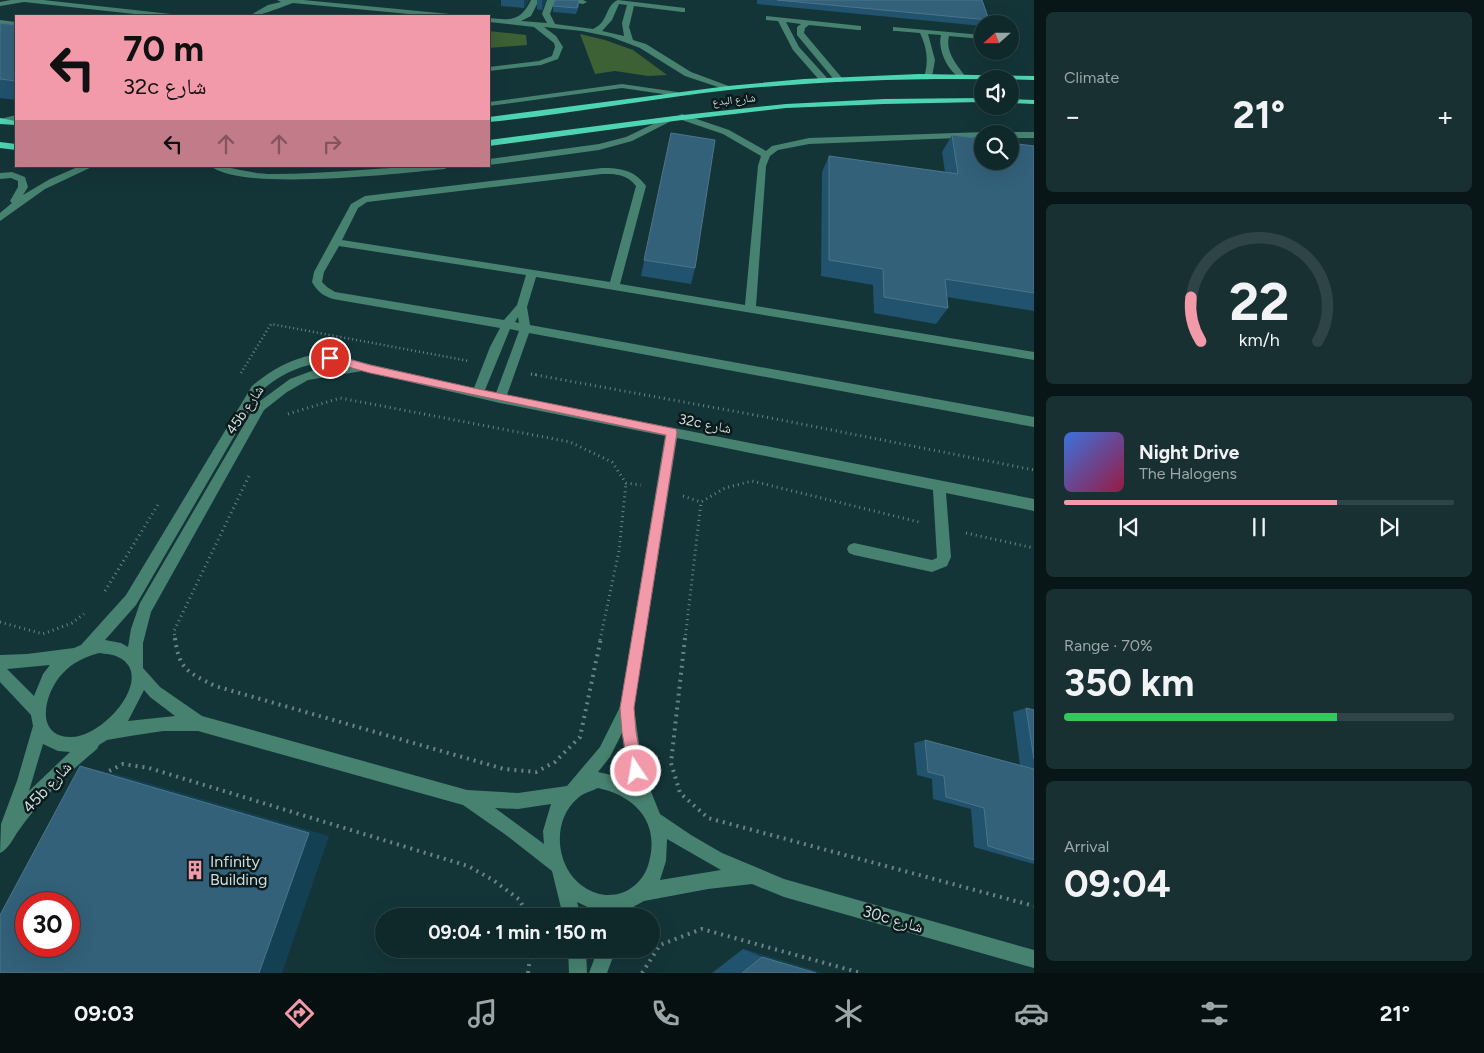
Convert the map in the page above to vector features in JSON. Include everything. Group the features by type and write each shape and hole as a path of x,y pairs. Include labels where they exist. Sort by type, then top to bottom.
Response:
{"main road":[{"name":"شارع البدع","path":"490,120 677,94 824,80 928,77 1034,78"},
{"name":"شارع البدع","path":"490,143 682,117 851,102 974,100"},
{"path":"1019,101 1034,102"},
{"path":"1,121 15,122"},
{"path":"0,145 15,147"}],"street":[{"path":"0,4 24,0 72,3 163,15"},
{"path":"281,0 439,15"},
{"path":"314,3 323,0"},
{"path":"375,9 390,0"},
{"path":"511,22 528,14 535,0"},
{"path":"551,0 546,14 552,26"},
{"path":"559,0 583,2"},
{"path":"254,15 295,1"},
{"path":"404,2 406,12"},
{"path":"595,31 601,29 609,21 614,4 620,2 682,10"},
{"path":"630,4 624,24 626,34 630,40"},
{"path":"769,18 858,28"},
{"path":"780,19 787,28 796,48 824,80"},
{"path":"490,20 595,31 630,40 688,74 730,88"},
{"path":"0,22 15,24"},
{"path":"808,22 801,27 800,33 839,80"},
{"path":"490,69 541,63 555,57 559,48 557,42 546,32 530,24"},
{"path":"896,29 974,36"},
{"path":"923,31 928,42 930,54 931,66 928,77"},
{"path":"946,33 943,42 948,56 962,77"},
{"name":"شارع البدع","path":"490,104 622,86 677,94"},
{"path":"682,117 703,122 726,131 766,155"},
{"path":"1,121 15,118"},
{"path":"490,162 615,144 671,119"},
{"path":"956,134 966,146"},
{"path":"750,310 762,166 766,155 776,148 809,141 974,134"},
{"path":"1019,135 1034,135"},
{"path":"9,209 46,183 87,167"},
{"path":"218,167 244,175 273,177 433,167"},
{"path":"614,286 641,186 636,179 617,171 602,171 365,199 354,206 319,272 317,282 323,290 333,295 525,328 1034,422"},
{"path":"0,176 18,177 24,183 24,188 0,218"},
{"path":"336,242 1034,356"},
{"path":"500,398 525,328 522,307 532,273"},
{"path":"478,393 506,325 522,307"},
{"name":"45b شارع","path":"83,651 119,615 131,600 256,388 283,369 314,359 330,358 370,369"},
{"name":"32c شارع","path":"370,369 500,398 1034,505"},
{"name":"45b شارع","path":"137,669 134,652 136,637 145,608 260,407 284,387 314,373 330,370 370,369"},
{"path":"570,908 552,850 551,834 559,805 605,752 618,730 627,708 672,432"},
{"path":"854,549 925,565 938,565 944,557 939,486"},
{"path":"0,662 27,662 111,646 122,650 130,656 137,669 155,692 198,723"},
{"path":"83,651 66,660 55,670 39,696 37,710 40,727 47,736 57,743 83,744 138,726 168,722 198,723 467,798 518,801 569,793 584,783 598,780 613,781 628,787 640,797 653,815"},
{"path":"103,736 129,711 135,698 137,669"},
{"path":"0,672 37,710"},
{"path":"467,798 512,829 559,870 572,887 584,897 598,903 629,904 650,882 657,868 660,852 659,835 640,784 633,758 627,708"},
{"name":"45b شارع","path":"1,842 25,781 40,727"},
{"name":"45b شارع","path":"1,842 24,810 48,783 72,760 103,736"},
{"name":"30c شارع","path":"653,815 685,842 718,861 754,877 784,888 1034,958"},
{"name":"30c شارع","path":"629,904 677,884 715,878 754,877"},
{"path":"577,958 578,973"},
{"path":"598,973 604,958"}],"path":[{"path":"240,374 271,324 489,364"},
{"path":"511,370 771,418 1034,470"},
{"path":"251,471 174,632 177,657 190,673 215,686 504,769 536,772 555,762 580,737 619,551 626,483 612,462 570,442 340,398 286,415"},
{"path":"1034,548 943,528 752,481 736,483 721,488 701,502 671,763 680,794 708,818 1034,906"},
{"path":"626,483 664,489 701,502"},
{"path":"102,596 163,497"},
{"path":"0,622 43,634 72,623 90,609"},
{"path":"98,783 103,774 122,764 149,768 468,866 493,880 520,900 524,908"},
{"path":"642,973 660,945 702,929 862,973"},
{"path":"528,973 530,958"}],"green space":[{"path":"490,31 526,35 527,45 490,48"},
{"path":"580,34 633,50 667,75 648,76 615,71 595,74"}],"building":[{"path":"555,0 579,0 577,8 553,6"},
{"path":"777,0 982,0 987,15 974,15 974,19"},
{"path":"0,23 15,25 15,81 0,79"},
{"path":"671,133 715,140 695,268 644,260"},
{"path":"952,135 974,138 974,170 1019,170 1019,144 1034,146 1034,293 945,279 948,308 884,297 883,269 829,260 829,156 958,174"},
{"path":"1026,708 1034,710 1034,759"},
{"path":"925,740 1034,769 1034,860 988,846 984,808 946,797 944,776 928,772"},
{"name":"Infinity Building","path":"80,766 309,833 259,973 0,973 0,915"},
{"path":"762,957 816,973 742,973"}],"place":[{"name":"Infinity Building","path":"195,870"}],"route":[{"path":"330,358 478,393 672,432 627,708 636,771"}]}
